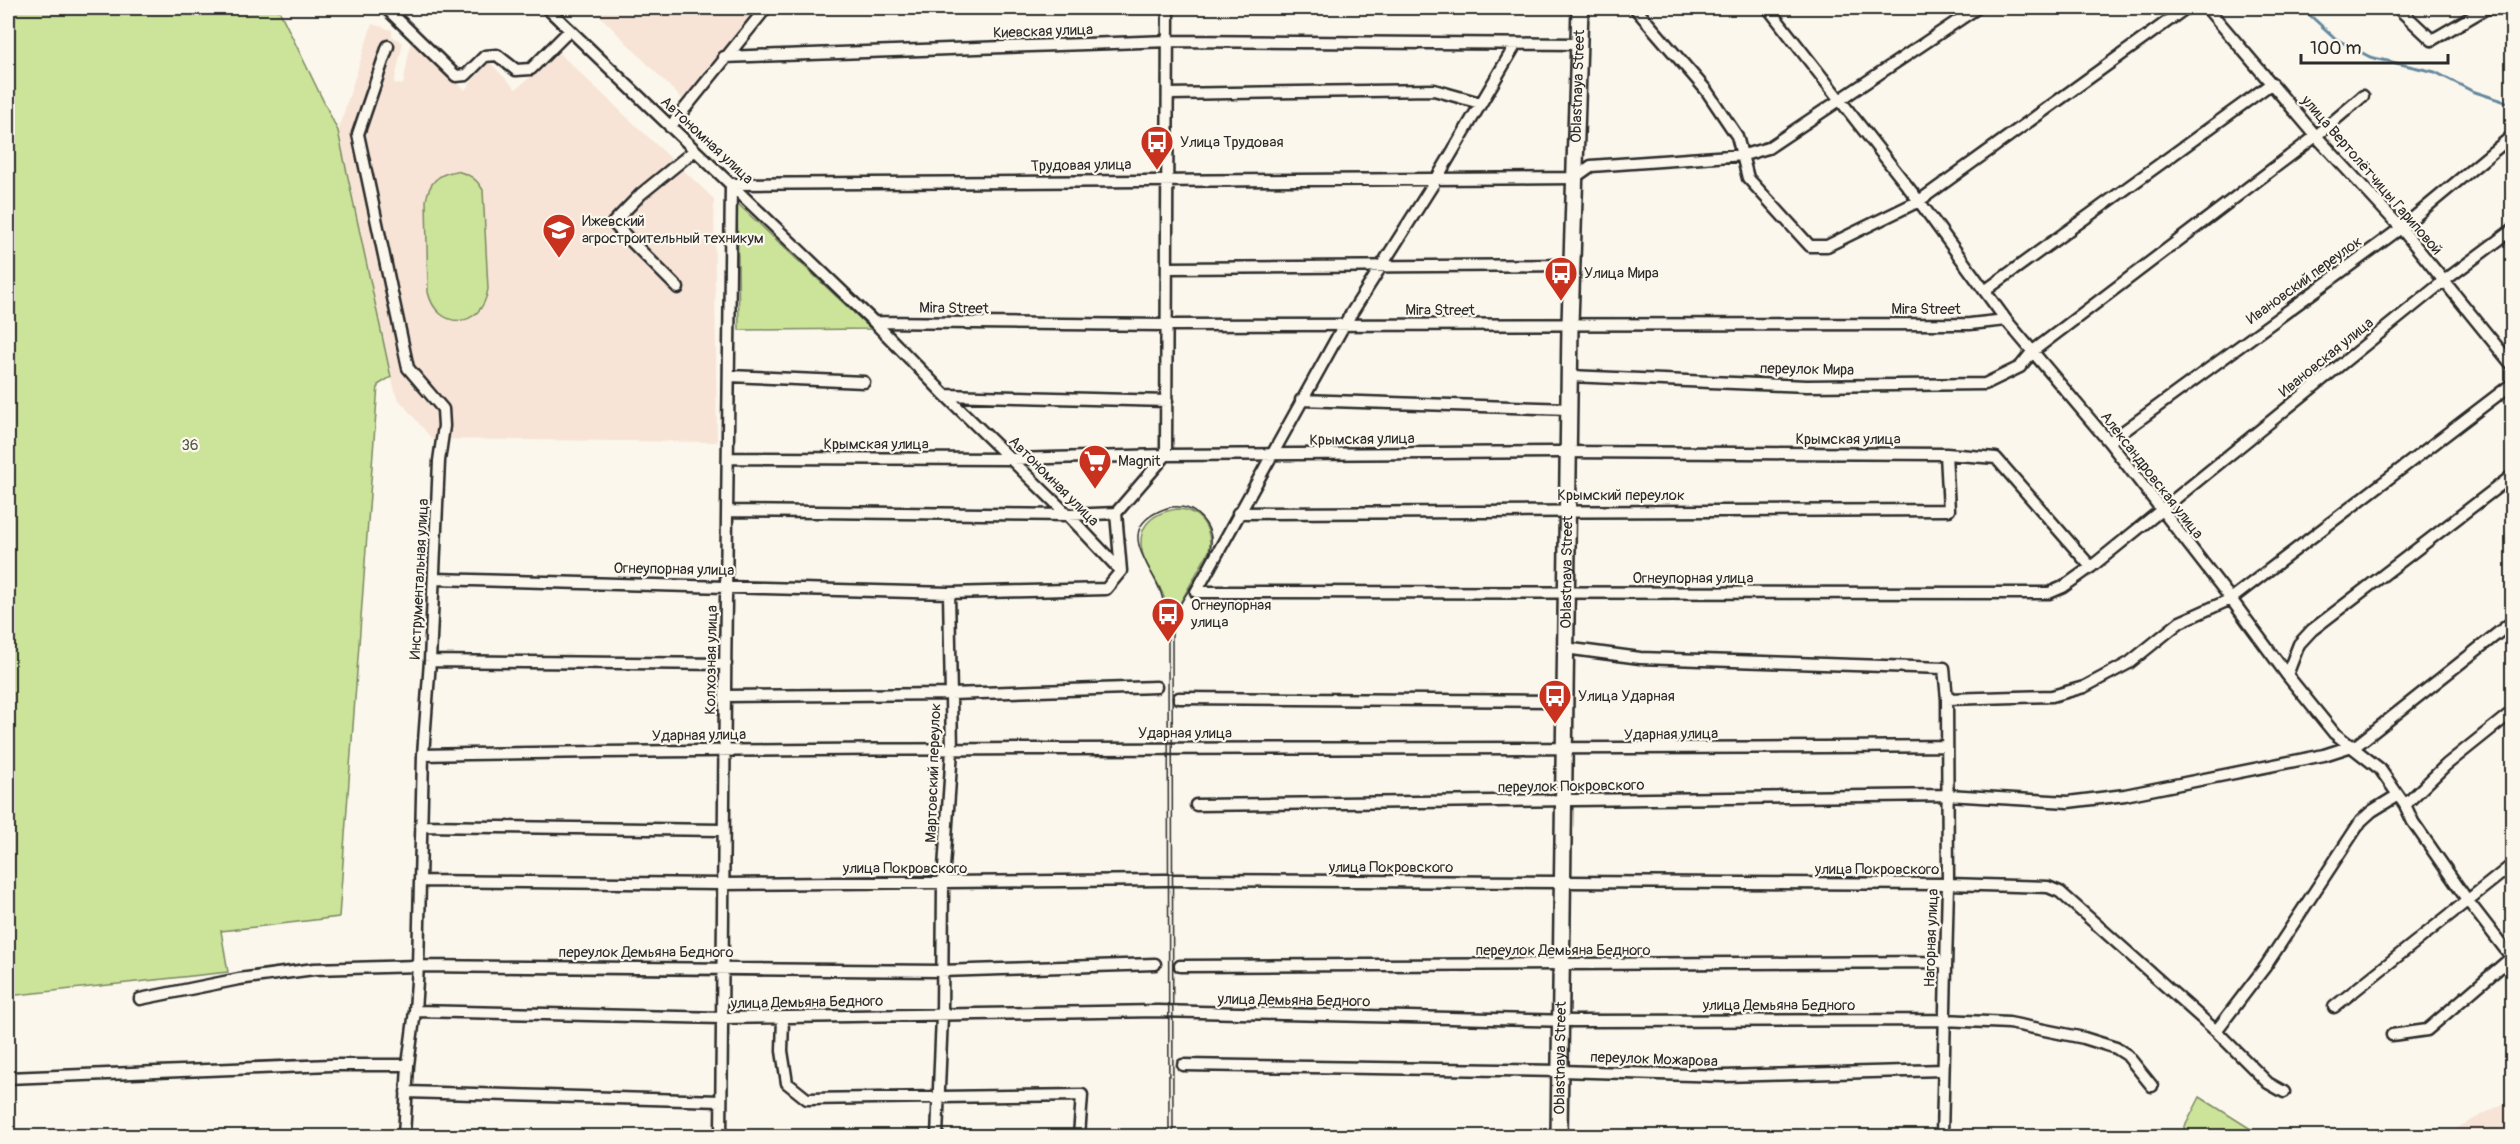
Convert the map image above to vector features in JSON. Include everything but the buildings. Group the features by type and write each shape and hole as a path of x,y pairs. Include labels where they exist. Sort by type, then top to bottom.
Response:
{"main road":[{"name":"Oblastnaya Street","path":"1559,1137 1571,265 1580,8"}],"street":[{"path":"386,8 456,76 466,75 485,56 497,55 516,70 531,69 570,30"},
{"name":"Автономная улица","path":"547,8 874,322 1068,515 1121,571"},
{"path":"670,127 724,57 766,8"},
{"path":"1166,455 1168,8"},
{"path":"1635,8 1706,90 1737,136 1744,155 1748,178 1810,246 1827,246 1919,201 2186,8"},
{"name":"Александровская улица","path":"1768,8 1919,201 2006,320 2109,442 2287,675 2334,733 2380,769 2405,805 2413,822 2468,901 2512,957"},
{"path":"1574,178 1591,166 1744,155 1768,148 1977,8"},
{"name":"улица Вертолётчицы Гариповой","path":"2206,8 2316,136 2401,228 2512,365"},
{"path":"2398,8 2432,40 2487,8 2512,8"},
{"name":"Киевская улица","path":"724,57 1169,41 1579,44"},
{"path":"1238,513 1344,325 1437,178 1516,44"},
{"name":"Инструментальная улица","path":"388,46 357,134 408,368 443,409 444,426 439,461 435,579 423,755 418,966 408,1065 404,1137"},
{"path":"1986,290 2272,83"},
{"path":"1168,94 1434,90 1480,103"},
{"name":"переулок Мира","path":"1569,375 1807,386 1985,384 2020,368 2033,351 2316,136 2363,96"},
{"name":"Ивановский переулок","path":"2109,442 2401,228 2512,136"},
{"path":"678,288 613,223 640,194 695,150"},
{"name":"Трудовая улица","path":"731,184 1166,179 1574,178"},
{"name":"Колхозная улица","path":"721,1137 722,830 729,458 731,184"},
{"name":"Ивановская улица","path":"2162,511 2444,281 2512,230"},
{"path":"1167,268 1571,265"},
{"name":"Mira Street","path":"874,322 1167,325 1970,324 2006,320"},
{"path":"729,376 864,382"},
{"path":"1947,699 2052,696 2084,687 2129,663 2180,622 2231,599 2512,384"},
{"path":"945,395 1167,401"},
{"path":"1301,400 1569,409"},
{"name":"Крымская улица","path":"729,458 1011,459 1166,455 1568,452 1946,454 1996,458 2091,567"},
{"name":"Крымский переулок","path":"1238,513 1949,510 1946,454"},
{"name":"Автономная улица","path":"1121,571 1116,513 1166,455"},
{"path":"2287,675 2299,644 2312,630 2512,476"},
{"path":"728,511 1068,515 1116,513"},
{"name":"Огнеупорная улица","path":"1238,513 1196,592 2043,594 2063,587 2162,511"},
{"name":"Огнеупорная улица","path":"435,579 727,585 949,593 1106,589 1121,571"},
{"name":"Мартовский переулок","path":"936,1137 942,1016 943,883 952,750 949,593"},
{"name":"переулок Покровского","path":"1196,805 1947,795 2068,802 2148,790 2324,755 2358,744 2512,622"},
{"name":"Нагорная улица","path":"1565,648 1640,658 1944,668 1947,699 1948,884 1942,1137"},
{"path":"430,661 726,664"},
{"path":"725,696 951,694 1156,687"},
{"path":"1179,698 1565,701"},
{"path":"2405,805 2420,793 2446,765 2512,712"},
{"name":"Ударная улица","path":"423,755 723,749 1563,750 1947,746"},
{"path":"2216,1031 2265,968 2361,821 2372,811 2398,795"},
{"path":"421,826 722,830"},
{"path":"2334,1007 2512,865"},
{"name":"улица Покровского","path":"420,881 722,884 1164,880 1948,884 2048,887 2060,892 2216,1031 2268,1083 2284,1092"},
{"path":"2392,1035 2427,1030 2512,957"},
{"name":"переулок Демьяна Бедного","path":"1180,966 1945,962"},
{"name":"переулок Демьяна Бедного","path":"140,999 238,980 314,969 418,966 722,967 941,971 1155,964"},
{"name":"улица Демьяна Бедного","path":"415,1011 722,1018 1158,1011 1560,1021 1944,1020 2010,1023 2084,1038 2116,1048 2127,1055 2152,1086"},
{"path":"783,1018 782,1051 787,1083 807,1100 1082,1095 1079,1137"},
{"path":"8,1078 331,1065 408,1065"},
{"name":"переулок Можарова","path":"1183,1065 1724,1076 1943,1070"},
{"path":"406,1092 721,1101"}],"shaded area":[{"path":"592,8 760,8 682,99"},
{"name":"Ижевский агростроительный техникум","path":"372,24 392,30 392,36 403,43 394,83 403,85 411,40 465,90 488,61 516,89 559,53 714,199 717,442 432,439 396,396 338,131"},
{"path":"2512,1099 2512,1136 2442,1136"}],"green space":[{"name":"36","path":"8,8 278,8 338,131 391,377 378,385 339,917 221,931 228,972 8,996"},
{"path":"456,171 472,177 483,190 488,289 484,302 477,312 469,318 459,320 449,319 440,314 433,305 428,292 426,201 429,189 435,180 444,174"},
{"path":"737,203 871,329 739,330"},
{"path":"1177,509 1193,513 1204,522 1210,543 1209,551 1170,621 1163,594 1149,568 1141,544 1144,528 1149,521 1156,516"},
{"path":"2200,1097 2262,1136 2180,1136"}],"waterway":[{"path":"2302,8 2336,39 2370,57 2435,72 2472,91 2512,104"}],"tram line":[{"path":"1169,1136 1168,630 1163,599 1139,546 1138,535 1141,525 1150,516 1167,508 1183,507 1197,514 1208,527 1211,541 1209,555 1176,612 1172,626 1173,1136"}],"place":[{"name":"Улица Трудовая","path":"1157,171"},
{"name":"Ижевский агростроительный техникум","path":"559,259"},
{"name":"Улица Мира","path":"1561,302"},
{"name":"Magnit","path":"1095,490"},
{"name":"Огнеупорная улица","path":"1168,643"},
{"name":"Улица Ударная","path":"1555,725"}]}
